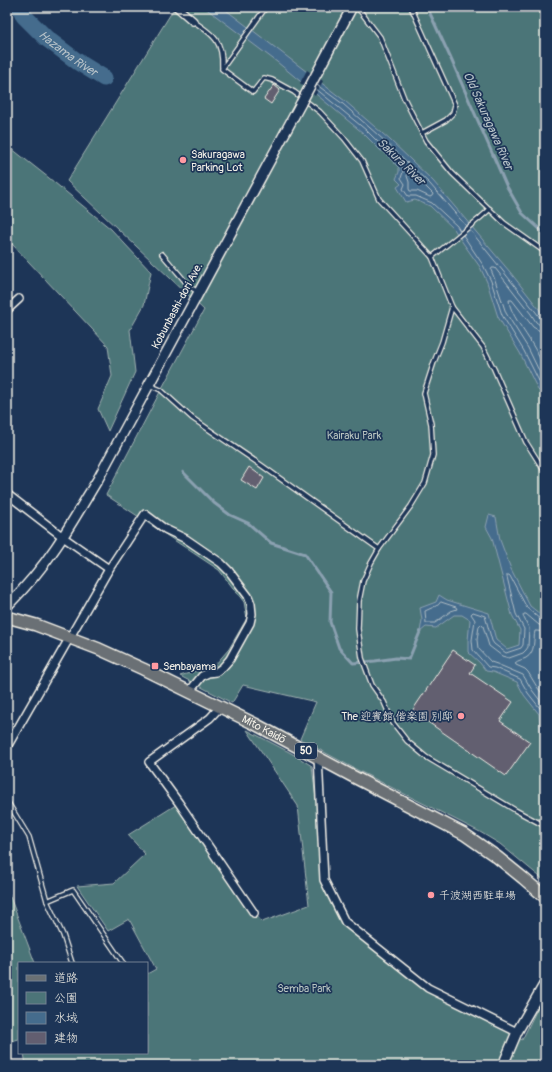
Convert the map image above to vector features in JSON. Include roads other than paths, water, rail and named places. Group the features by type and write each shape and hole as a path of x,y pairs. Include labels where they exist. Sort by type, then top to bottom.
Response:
{"main road":[{"name":"Mito Kaidō","path":"7,617 71,637 99,649 255,724 364,783 464,834 497,857 545,897"}],"street":[{"path":"177,7 193,21"},
{"name":"Kobunbashi-dori Ave.","path":"7,606 46,561 63,537 98,479 300,103 354,7"},
{"path":"7,310 18,299"},
{"path":"7,494 63,537 109,569"},
{"path":"7,747 71,637 74,628 109,569 145,514 165,529 186,539 221,563 248,596 252,604 250,623 230,659 224,667 216,672 208,673 202,676 189,692"},
{"path":"220,707 210,718 149,762 179,803 254,913"},
{"path":"318,757 324,880 345,922 428,988 517,1032"},
{"path":"503,1065 517,1032 545,983"}],"lane":[{"path":"222,68 266,7"},
{"path":"354,7 361,12 380,37 404,98 426,141 452,173 504,223 545,252"},
{"path":"410,7 455,105 453,113 446,120 422,133"},
{"path":"193,21 210,32 220,45 223,58 222,68"},
{"path":"222,68 253,92 264,78 272,80 294,92 320,112 344,138 362,161 379,198 432,256 452,307 483,347 526,442 545,472"},
{"path":"432,256 490,209"},
{"path":"162,254 190,287 199,292"},
{"path":"452,307 442,342 424,393 431,424 433,455 425,483 411,506 379,549 363,580 359,601 358,629 362,658 372,684 384,702 393,723 407,741 426,758 545,826"},
{"path":"149,384 161,390 192,418 261,464 379,549"},
{"path":"7,801 29,837 47,901 63,934 72,962"},
{"path":"47,901 72,890 122,962"}],"water":[{"name":"Sakura River","path":"204,7 222,7 345,101 390,140 433,181 510,272 545,319 545,397 538,390 520,353 498,317 487,282 480,267 454,229 430,206 415,200 406,202 397,187 401,184 396,179 399,168 383,151 381,151 363,133 277,62"},
{"path":"489,515 496,517 500,540 511,569 530,606 545,618 545,752 541,750 539,714 524,695 517,682 493,672 486,671 468,652 470,620 462,615 454,615 436,628 426,627 420,632 422,620 420,608 436,602 439,595 447,600 489,613 496,640 507,649 519,645 520,630 512,615 492,538 486,527"}],"waterway":[{"name":"Hazama River","path":"20,7 24,16 46,38 78,62 104,78"},
{"name":"Old Sakuragawa River","path":"427,7 506,185 522,213 545,234"},
{"path":"183,472 214,503 230,515 248,523 271,543 305,554 331,592 330,622 339,648 353,663 396,658 409,659 420,632"}],"place":[{"name":"Sakuragawa Parking Lot","path":"183,160"},
{"name":"Senbayama","path":"155,666"},
{"name":"The 迎賓館 偕楽園 別邸","path":"461,716"},
{"name":"千波湖西駐車場","path":"431,895"}],"park label":[{"name":"Kairaku Park","path":"354,435"},
{"name":"Semba Park","path":"304,988"}]}
